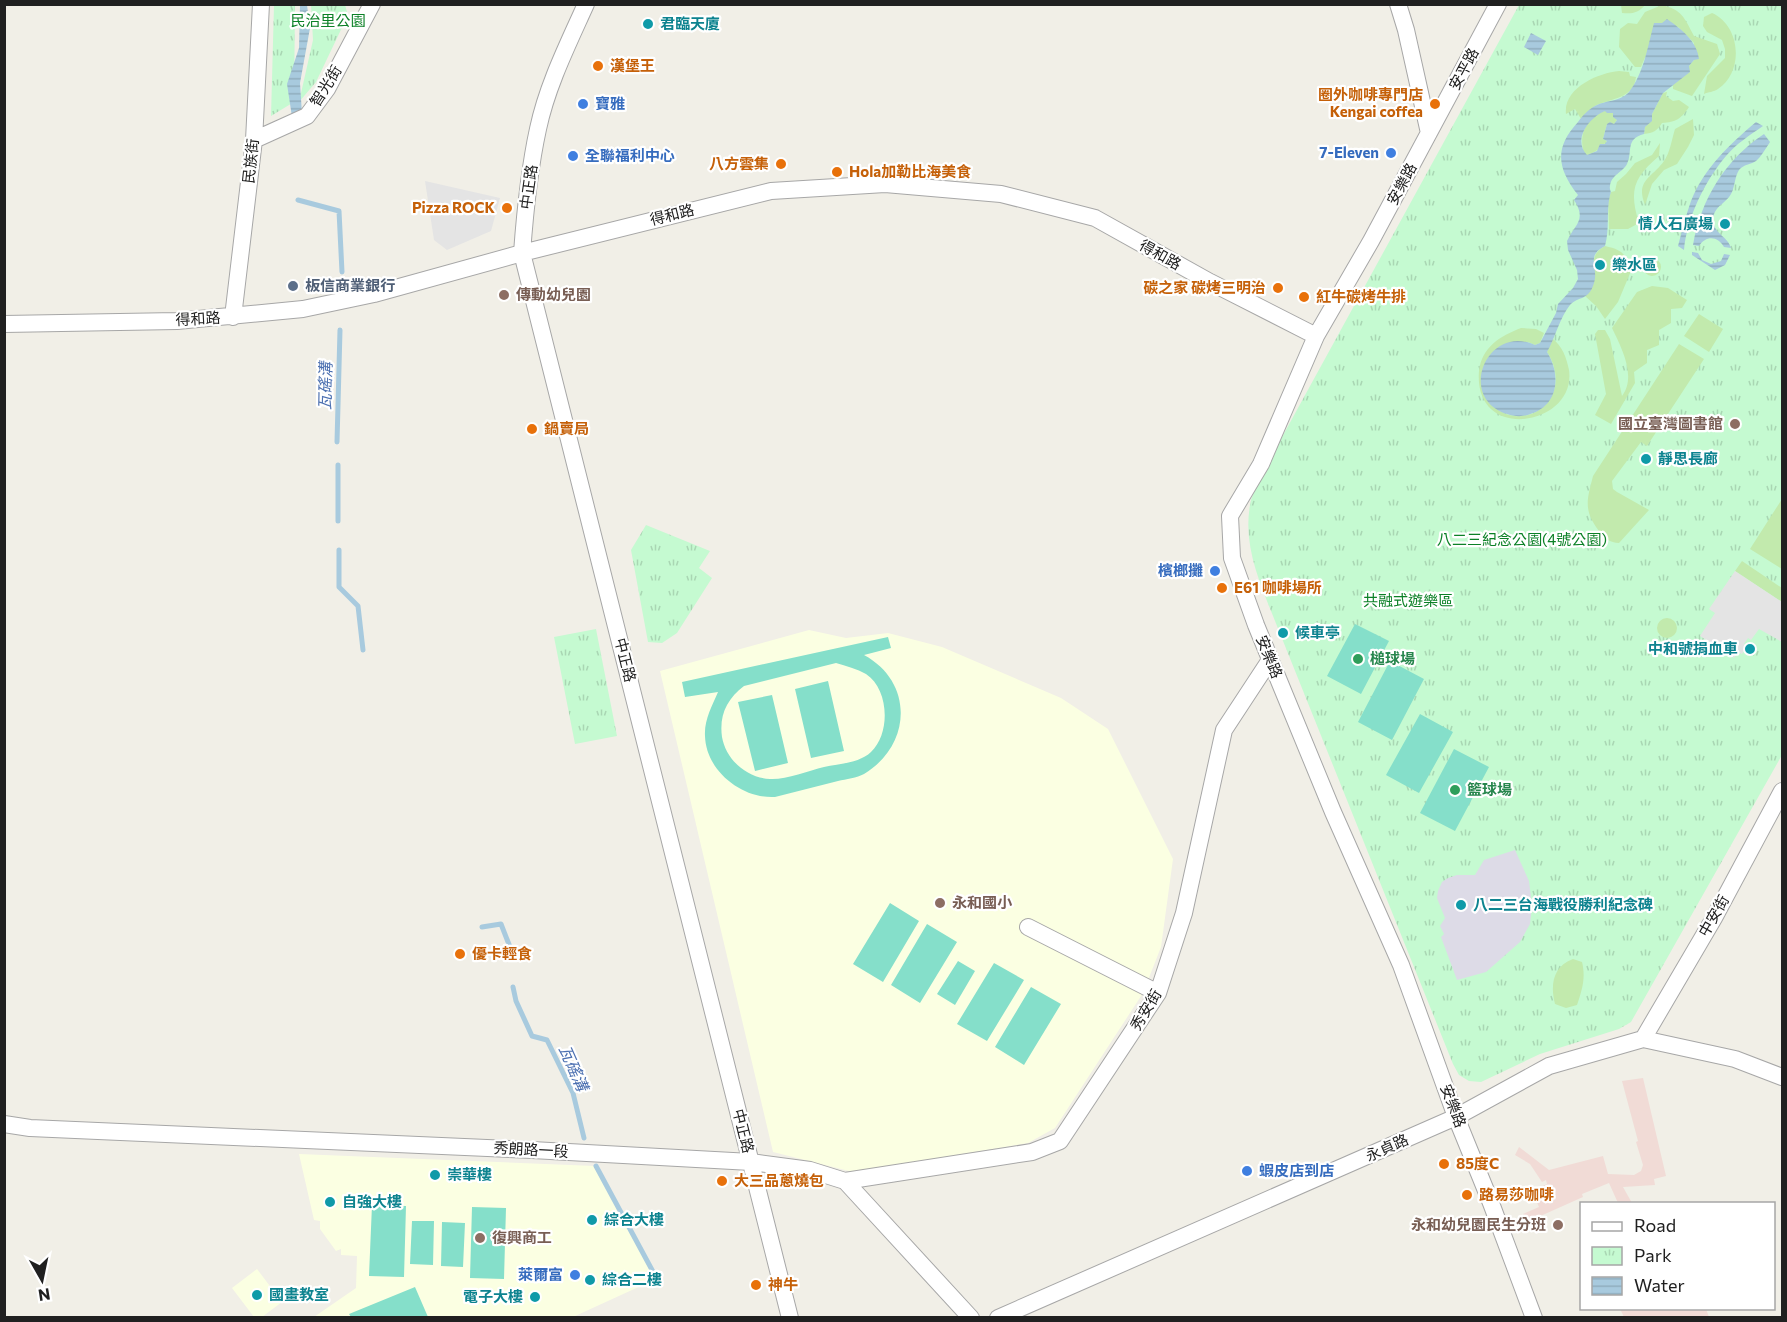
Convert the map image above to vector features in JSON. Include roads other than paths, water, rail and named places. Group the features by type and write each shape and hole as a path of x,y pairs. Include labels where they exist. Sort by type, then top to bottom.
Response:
{"street":[{"name":"民族街","path":"233,317 254,140 261,4"},
{"name":"智光街","path":"254,140 307,116 327,89 372,4"},
{"name":"中正路","path":"586,4 550,87 538,128 522,253 790,1317"},
{"path":"1398,4 1429,133"},
{"name":"安平路","path":"1429,133 1498,4"},
{"name":"安樂路","path":"1429,133 1371,241 1316,336 1261,464 1245,495 1230,516 1232,558 1270,660 1333,813 1401,965 1456,1118 1534,1317"},
{"name":"得和路","path":"4,324 177,321 303,309 375,294 522,253 771,191 885,184 1001,194 1095,218 1210,282 1316,336"},
{"name":"秀安街","path":"845,1181 1032,1152 1060,1141 1158,993 1184,913 1224,730 1270,660"},
{"name":"中安街","path":"1643,1039 1714,918 1782,791"},
{"path":"1028,927 1158,993"},
{"name":"永貞路","path":"998,1317 1456,1118 1549,1066 1643,1039 1735,1059 1782,1077"},
{"name":"秀朗路一段","path":"4,1124 30,1128 243,1136 751,1162 810,1170 845,1181 971,1317"}],"water":[{"path":"300,5 307,5 310,28 300,83 302,114 292,117 287,84 299,48"},
{"path":"1667,19 1683,31 1692,41 1699,59 1694,60 1689,66 1690,72 1663,93 1652,114 1652,121 1645,127 1644,134 1632,142 1627,164 1611,182 1605,246 1594,258 1595,277 1592,289 1573,302 1566,310 1547,352 1554,369 1553,395 1542,408 1533,413 1520,416 1507,414 1492,406 1483,393 1481,379 1484,365 1492,353 1503,344 1518,341 1535,345 1540,343 1556,313 1558,304 1578,279 1567,241 1578,222 1580,212 1574,200 1578,195 1562,167 1562,149 1565,141 1570,131 1590,109 1621,98 1629,92 1642,68 1654,23 1662,23","holes":["1605,111 1613,113 1613,117 1617,120 1614,124 1610,122 1607,124 1603,139 1607,141 1605,144 1600,144 1597,151 1587,155 1581,142 1585,129 1599,114"]},
{"path":"1531,33 1546,41 1538,55 1524,47"},
{"path":"1756,122 1763,126 1730,152 1704,188 1693,212 1684,250 1678,246 1689,206 1703,178 1736,139"},
{"path":"1764,134 1770,142 1756,161 1739,170 1732,192 1713,217 1714,226 1731,248 1724,247 1712,238 1705,240 1699,246 1693,245 1702,212 1717,182 1738,156"},
{"path":"1692,252 1698,253 1702,260 1711,264 1721,261 1724,254 1730,255 1725,265 1715,270 1692,255"}],"waterway":[{"name":"瓦磘溝","path":"298,200 339,211 342,272"},
{"name":"瓦磘溝","path":"337,442 340,330"},
{"name":"瓦磘溝","path":"338,465 338,521"},
{"name":"瓦磘溝","path":"339,550 339,587 358,606 363,650"},
{"name":"瓦磘溝","path":"482,927 501,924 510,947"},
{"name":"瓦磘溝","path":"513,987 516,1001 532,1036 547,1040 573,1093 584,1138"},
{"name":"瓦磘溝","path":"596,1166 658,1281"}],"place":[{"name":"君臨天廈","path":"648,24"},
{"name":"漢堡王","path":"598,66"},
{"name":"寶雅","path":"583,104"},
{"name":"圈外咖啡專門店 Kengai coffea","path":"1435,104"},
{"name":"7-Eleven","path":"1391,153"},
{"name":"全聯福利中心","path":"573,156"},
{"name":"八方雲集","path":"781,164"},
{"name":"Hola加勒比海美食","path":"837,172"},
{"name":"Pizza ROCK","path":"507,208"},
{"name":"情人石廣場","path":"1725,224"},
{"name":"樂水區","path":"1600,265"},
{"name":"板信商業銀行","path":"293,286"},
{"name":"碳之家 碳烤三明治","path":"1278,288"},
{"name":"傳動幼兒園","path":"504,295"},
{"name":"紅牛碳烤牛排","path":"1304,297"},
{"name":"國立臺灣圖書館","path":"1735,424"},
{"name":"鍋賣局","path":"532,429"},
{"name":"靜思長廊","path":"1646,459"},
{"name":"檳榔攤","path":"1215,571"},
{"name":"E61 咖啡場所","path":"1222,588"},
{"name":"候車亭","path":"1283,633"},
{"name":"中和號捐血車","path":"1750,649"},
{"name":"槌球場","path":"1358,659"},
{"name":"籃球場","path":"1455,790"},
{"name":"永和國小","path":"940,903"},
{"name":"八二三台海戰役勝利紀念碑","path":"1461,905"},
{"name":"優卡輕食","path":"460,954"},
{"name":"85度C","path":"1444,1164"},
{"name":"蝦皮店到店","path":"1247,1171"},
{"name":"崇華樓","path":"435,1175"},
{"name":"大三品蔥燒包","path":"722,1181"},
{"name":"路易莎咖啡","path":"1467,1195"},
{"name":"自強大樓","path":"330,1202"},
{"name":"綜合大樓","path":"592,1220"},
{"name":"永和幼兒園民生分班","path":"1558,1225"},
{"name":"復興商工","path":"480,1238"},
{"name":"萊爾富","path":"575,1275"},
{"name":"綜合二樓","path":"590,1280"},
{"name":"神牛","path":"756,1285"},
{"name":"國畫教室","path":"257,1295"},
{"name":"電子大樓","path":"535,1297"}],"park label":[{"name":"民治里公園","path":"328,21"},
{"name":"八二三紀念公園(4號公園)","path":"1522,540"},
{"name":"共融式遊樂區","path":"1408,601"}]}
